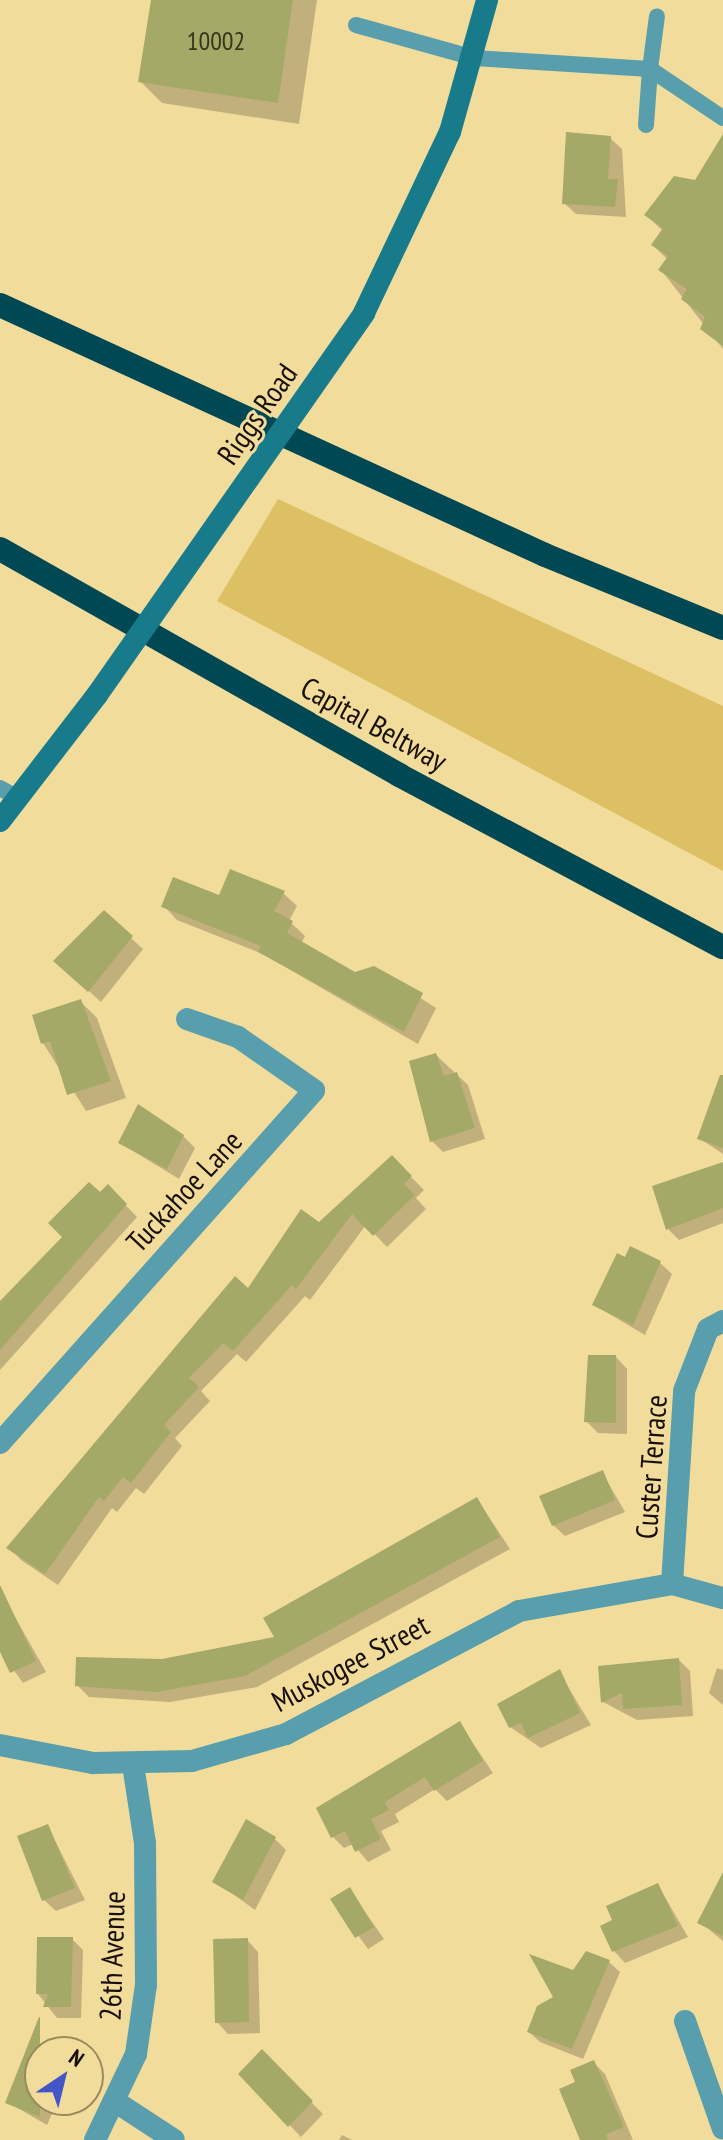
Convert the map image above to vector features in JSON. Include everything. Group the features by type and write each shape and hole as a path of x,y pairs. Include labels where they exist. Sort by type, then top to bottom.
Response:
{"highway":[{"path":"0,305 545,555 723,628"},
{"name":"Capital Beltway","path":"0,549 399,775 723,947"}],"main road":[{"name":"Riggs Road","path":"0,821 9,793 97,695 364,313 426,191 474,58 487,0"}],"street":[{"name":"Tuckahoe Lane","path":"0,1443 314,1090 238,1037 187,1019"},
{"name":"Custer Terrace","path":"672,1584 684,1391 708,1329 723,1321"},
{"name":"Muskogee Street","path":"0,1745 133,1765 192,1761 286,1734 519,1611 672,1584 723,1598"},
{"name":"26th Avenue","path":"95,2140 116,2102 136,2054 146,1985 145,1843 133,1765"},
{"path":"685,2021 723,2129"},
{"path":"116,2102 174,2140"}],"lane":[{"path":"646,125 657,16"},
{"path":"356,25 474,58 650,69 723,118"}],"shaded area":[{"path":"278,499 723,706 723,871 217,601"}],"building":[{"path":"151,0 293,0 278,103 138,82"},
{"path":"566,132 611,136 608,179 618,179 615,207 562,204"},
{"path":"723,134 723,346 700,329 705,317 681,299 687,289 658,270 668,256 651,245 663,228 644,215 674,176 695,180"},
{"path":"230,869 285,891 274,911 293,921 287,933 355,972 374,966 423,993 404,1032 258,952 261,946 161,907 173,877 219,895"},
{"path":"104,910 133,936 88,992 53,961"},
{"path":"81,999 111,1081 67,1095 50,1041 41,1044 32,1015"},
{"path":"436,1053 444,1076 457,1072 475,1128 430,1142 409,1061"},
{"path":"720,1075 723,1075 723,1148 697,1139"},
{"path":"138,1104 184,1135 167,1169 118,1143"},
{"path":"392,1155 412,1176 404,1184 415,1195 373,1236 352,1214 296,1289 292,1285 233,1351 223,1343 189,1378 199,1387 164,1425 171,1432 131,1483 123,1477 104,1501 99,1497 45,1574 6,1548 235,1276 248,1288 301,1209 319,1222"},
{"path":"723,1162 723,1208 666,1230 652,1186"},
{"path":"89,1182 100,1192 108,1184 127,1204 0,1350 0,1301 62,1237 48,1223"},
{"path":"630,1246 661,1261 633,1325 592,1305 617,1253 625,1257"},
{"path":"588,1355 616,1355 616,1423 584,1422"},
{"path":"603,1470 615,1500 552,1526 539,1496"},
{"path":"477,1497 500,1537 245,1676 157,1692 75,1686 76,1657 162,1659 274,1637 263,1618"},
{"path":"0,1585 36,1661 10,1673 0,1652"},
{"path":"679,1658 682,1705 623,1709 622,1693 601,1703 598,1666"},
{"path":"560,1669 580,1713 528,1738 521,1723 509,1728 497,1704"},
{"path":"460,1721 483,1761 434,1791 425,1777 385,1802 389,1810 371,1819 381,1839 355,1852 345,1831 331,1838 316,1808"},
{"path":"246,1819 276,1837 243,1900 212,1882"},
{"path":"48,1824 75,1888 42,1901 17,1836"},
{"path":"723,1872 723,1936 697,1923"},
{"path":"658,1883 678,1926 612,1952 600,1926 612,1920 606,1906"},
{"path":"350,1887 374,1927 355,1938 330,1899"},
{"path":"37,1937 73,1937 71,2007 43,2007 48,1994 36,1994"},
{"path":"248,1938 249,2022 215,2023 213,1939"},
{"path":"586,1951 610,1960 572,2049 527,2032 537,2006 553,1997 529,1954 573,1970"},
{"path":"39,2017 40,2017 40,2036 31,2036"},
{"path":"262,2049 313,2101 288,2127 238,2074"},
{"path":"24,2055 24,2111 5,2103"},
{"path":"594,2060 624,2127 606,2134 608,2140 580,2140 559,2089 575,2082 570,2070"}]}
